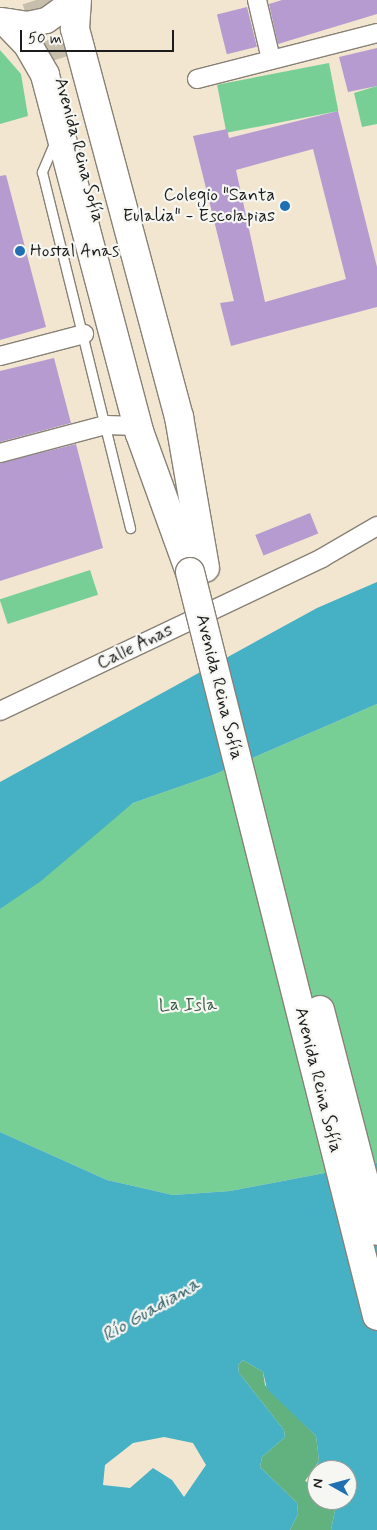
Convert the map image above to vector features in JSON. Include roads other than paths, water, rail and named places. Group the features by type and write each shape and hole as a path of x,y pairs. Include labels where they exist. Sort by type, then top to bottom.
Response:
{"highway":[{"path":"75,0 75,28 179,417 197,570"},
{"path":"4,21 28,45 45,75 140,434 197,570"},
{"name":"Avenida Reina Sofía","path":"60,58 377,1231"},
{"name":"Avenida Reina Sofía","path":"197,570 377,1316"}],"main road":[{"path":"4,21 46,20 75,0"}],"street":[{"path":"257,0 271,59"},
{"path":"198,79 377,33"},
{"path":"0,356 84,334"},
{"path":"0,453 105,425 129,426 140,434"},
{"name":"Calle Anas","path":"0,711 313,562 377,526"}],"lane":[{"path":"59,130 42,172 84,334 130,528"}],"water":[{"path":"377,582 377,704 213,775 133,803 41,881 0,909 0,782 317,608"},
{"name":"Río Guadiana","path":"0,1132 107,1180 173,1195 230,1191 377,1163 377,1530 331,1530 335,1510 357,1510 357,1460 319,1460 316,1436 267,1389 263,1372 243,1360 238,1365 239,1373 284,1430 285,1437 262,1457 260,1467 297,1503 298,1514 290,1530 0,1530","holes":["164,1437 193,1443 206,1465 184,1497 172,1480 153,1468 130,1488 103,1485 105,1465 133,1443"]}],"tunnel":[{"path":"36,0 55,60"}],"place":[{"name":"Colegio \"Santa Eulalia\" - Escolapias","path":"285,206"},
{"name":"Hostal Anas","path":"20,251"}],"park label":[{"name":"La Isla","path":"188,1005"}]}
